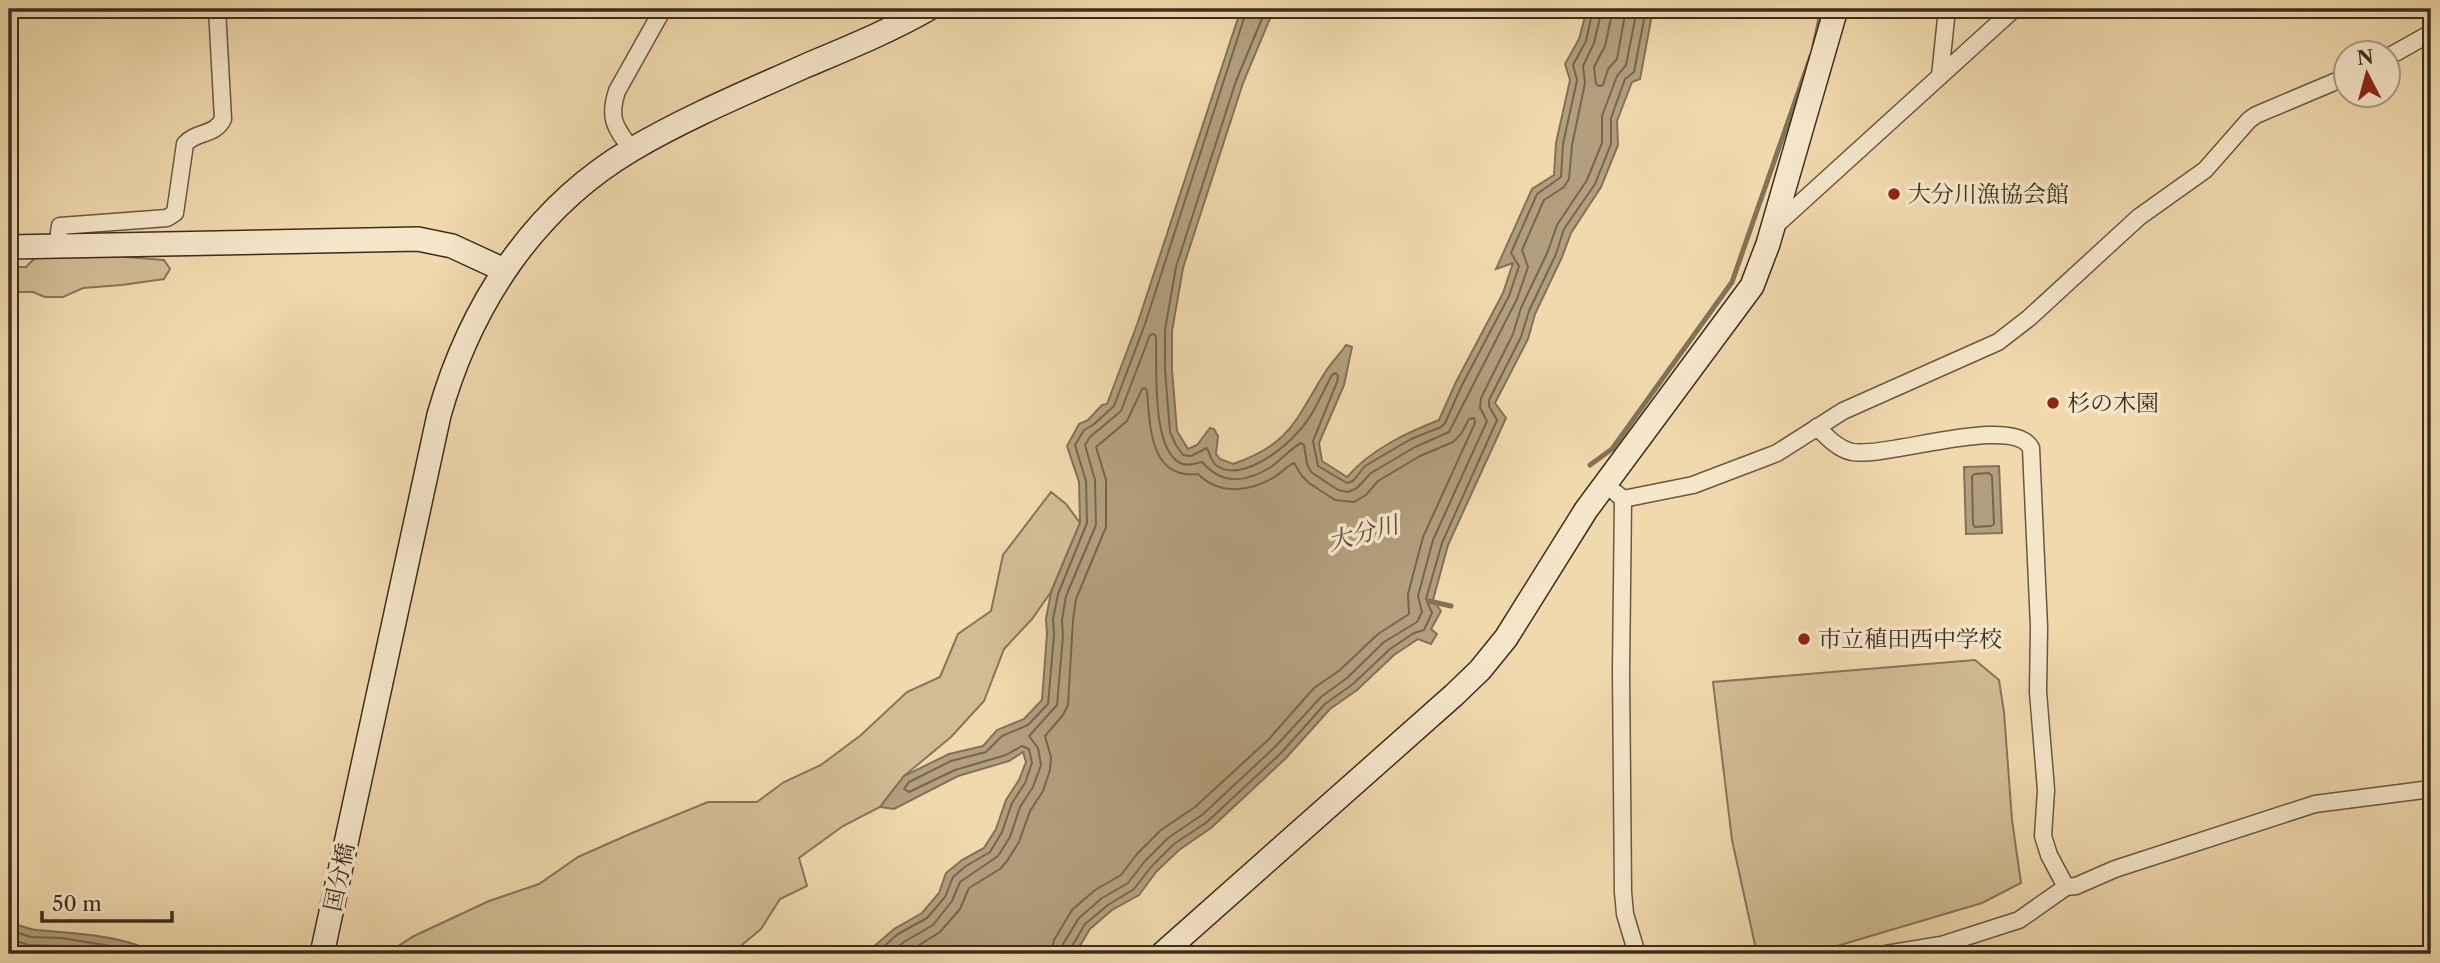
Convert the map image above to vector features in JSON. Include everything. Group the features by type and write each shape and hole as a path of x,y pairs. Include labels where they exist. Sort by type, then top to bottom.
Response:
{"street":[{"path":"57,247 60,226 167,218 175,213 185,144 190,138 216,130 223,120 217,9"},
{"path":"632,150 614,122 613,103 617,91 663,9"},
{"name":"国分橋","path":"322,954 439,415 464,343 504,270 528,238 567,198 600,171 632,150 715,107 929,9"},
{"path":"1162,954 1480,670 1518,621 1581,518 1744,298 1758,273 1836,9"},
{"path":"1940,76 1947,9"},
{"path":"1773,229 2014,9"},
{"path":"2402,49 2431,33"},
{"path":"1623,499 1703,481 1777,453 1843,411 1957,362 2008,335 2139,217 2204,170 2249,120 2332,83"},
{"path":"9,247 418,239 452,246 504,270"},
{"path":"1817,428 1833,442 1853,452 1899,449 1970,435 2023,439 2031,448 2039,627 2038,692 2046,790 2043,836 2049,855 2066,887"},
{"path":"1605,484 1623,499"},
{"path":"1623,499 1620,671 1623,892 1625,914 1637,954"},
{"path":"1886,954 1941,945 2019,920 2066,887 2076,886 2115,869 2315,804 2431,789"}],"shaded area":[{"path":"62,252 164,260 170,269 164,279 83,288 63,297 17,292 9,297 9,267 26,267 36,257"},
{"path":"1051,492 1066,504 1080,523 1051,592 1032,619 1004,649 984,701 951,737 904,776 880,807 843,826 799,858 807,886 780,899 761,929 731,954 386,954 414,936 489,901 539,884 578,857 632,833 708,802 757,802 784,782 821,765 861,735 907,692 940,677 958,634 991,611 1003,555"},
{"path":"1975,660 1999,680 2012,820 2021,883 1982,903 1810,954 1757,954 1732,840 1713,682"}],"water":[{"name":"大分川","path":"1241,9 1274,9 1243,83 1183,268 1172,331 1177,431 1188,449 1197,445 1210,428 1214,429 1218,436 1216,454 1220,459 1233,464 1253,456 1281,438 1290,428 1346,345 1352,347 1344,385 1319,443 1322,461 1347,477 1356,467 1389,443 1439,420 1503,293 1513,263 1496,269 1532,189 1554,175 1556,143 1570,80 1565,64 1579,39 1587,9 1653,9 1640,79 1632,82 1617,121 1618,145 1601,187 1571,233 1535,314 1528,339 1495,403 1506,418 1448,545 1433,600 1441,611 1431,629 1437,634 1431,644 1418,639 1394,655 1357,690 1330,709 1286,758 1211,828 1179,850 1156,872 1139,895 1112,910 1090,929 1075,954 865,954 894,929 922,913 939,893 946,873 984,848 996,829 1006,800 1019,780 1026,762 1023,752 1009,761 958,776 894,809 880,807 904,776 949,754 983,746 997,730 1024,719 1042,700 1046,619 1051,592 1080,523 1079,482 1067,446 1079,424 1107,404 1138,322"},
{"path":"1999,466 2002,533 1966,534 1964,467"},
{"path":"9,923 36,930 114,939 155,954 9,954"}],"waterway":[{"path":"1814,46 1822,9"},
{"path":"1590,465 1612,449 1732,282 1811,56"},
{"path":"1429,601 1451,606"}],"place":[{"name":"大分川漁協会館","path":"1894,194"},
{"name":"杉の木園","path":"2053,403"},
{"name":"市立稙田西中学校","path":"1804,639"}]}
